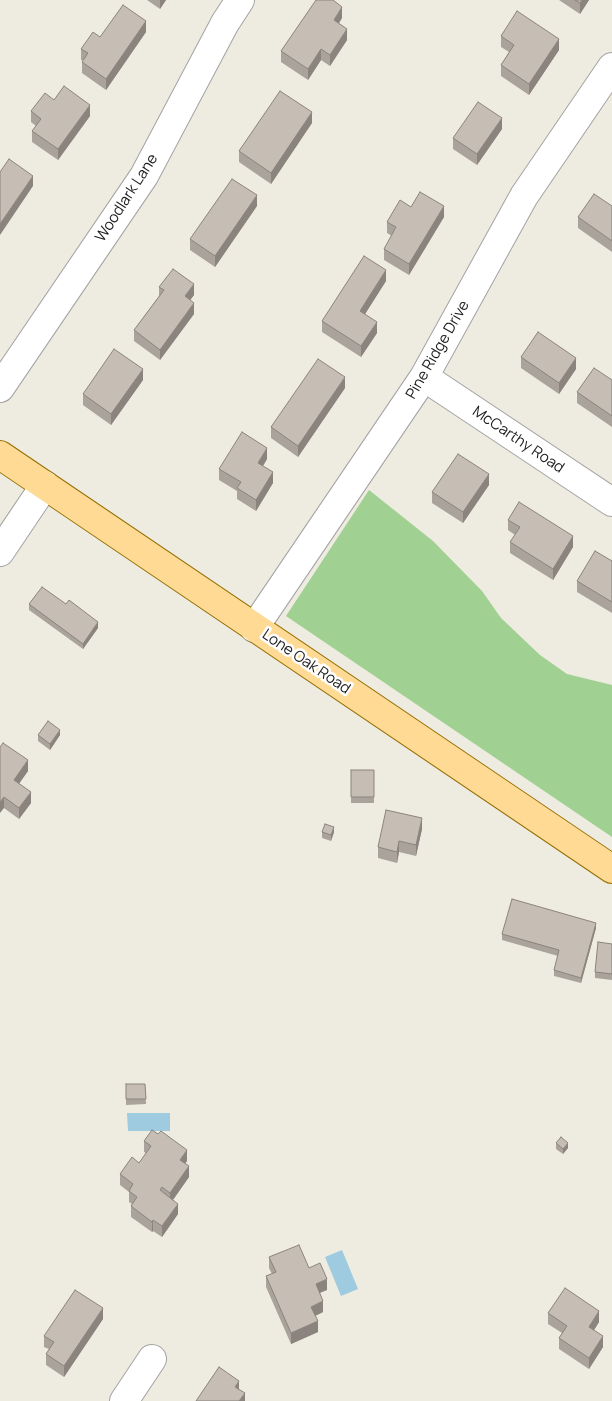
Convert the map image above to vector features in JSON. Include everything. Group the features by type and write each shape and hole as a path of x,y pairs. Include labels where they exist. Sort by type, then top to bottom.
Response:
{"main road":[{"name":"Lone Oak Road","path":"0,454 612,869"}],"street":[{"name":"Woodlark Lane","path":"0,388 144,176 225,23 240,0"},
{"name":"Pine Ridge Drive","path":"254,628 424,377 524,196 612,67"},
{"name":"McCarthy Road","path":"424,377 612,502"},
{"path":"0,552 45,485"},
{"path":"124,1401 152,1359"}],"green space":[{"path":"369,490 433,541 482,591 501,618 540,655 567,674 612,685 612,837 286,616"}],"water":[{"path":"127,1113 170,1113 170,1131 128,1131"},
{"path":"342,1250 358,1289 341,1296 325,1257"}],"building":[{"path":"316,0 333,0 342,7 334,20 347,29 330,55 321,49 308,69 281,51"},
{"path":"123,5 146,21 106,79 82,62 88,53 81,49 93,32 100,37"},
{"path":"517,11 559,39 529,84 501,65 514,45 501,36"},
{"path":"64,86 90,105 58,149 32,131 41,119 31,111 45,93 54,100"},
{"path":"280,91 312,112 271,173 239,151"},
{"path":"478,102 502,118 477,154 453,138"},
{"path":"9,159 33,176 0,224 0,172"},
{"path":"232,179 257,195 215,256 190,239"},
{"path":"420,192 444,206 409,264 384,249 396,227 387,222 400,200 411,207"},
{"path":"594,194 612,206 612,241 578,217"},
{"path":"364,256 386,270 360,311 377,322 361,346 322,321"},
{"path":"173,269 194,284 185,296 194,303 160,350 134,330 164,290 159,287"},
{"path":"538,332 576,358 559,383 521,357"},
{"path":"114,349 143,369 111,414 83,394"},
{"path":"318,359 345,377 298,446 271,427"},
{"path":"594,368 612,380 612,416 577,392"},
{"path":"242,432 267,448 258,463 273,472 256,500 237,488 241,482 219,469"},
{"path":"458,454 489,474 463,512 432,492"},
{"path":"519,502 573,536 553,569 510,542 520,527 508,520"},
{"path":"595,551 612,561 612,602 577,581"},
{"path":"42,587 66,604 69,600 98,622 83,644 29,604"},
{"path":"48,721 60,730 50,744 38,735"},
{"path":"3,743 28,760 14,780 31,792 19,808 4,797 0,802 0,747"},
{"path":"351,770 374,770 374,797 351,797"},
{"path":"386,810 422,818 416,845 399,841 397,852 378,847"},
{"path":"325,824 334,827 331,835 322,832"},
{"path":"512,899 596,923 581,978 554,970 559,950 502,934"},
{"path":"598,942 612,944 612,974 595,972"},
{"path":"126,1084 145,1084 146,1099 126,1099"},
{"path":"152,1130 158,1134 161,1131 187,1150 180,1160 189,1166 170,1193 162,1187 160,1190 178,1204 162,1226 153,1220 152,1222 131,1206 137,1197 129,1191 133,1184 120,1174 132,1157 139,1163 151,1146 144,1141"},
{"path":"561,1137 568,1143 563,1149 556,1143"},
{"path":"299,1245 309,1268 320,1263 327,1279 316,1284 323,1301 311,1307 318,1321 291,1333 266,1276 276,1272 269,1257"},
{"path":"565,1288 599,1311 589,1327 603,1336 589,1358 559,1338 567,1326 548,1313"},
{"path":"75,1290 103,1308 64,1366 46,1354 54,1342 44,1336"},
{"path":"219,1367 239,1381 235,1387 245,1393 239,1401 196,1401"}]}
